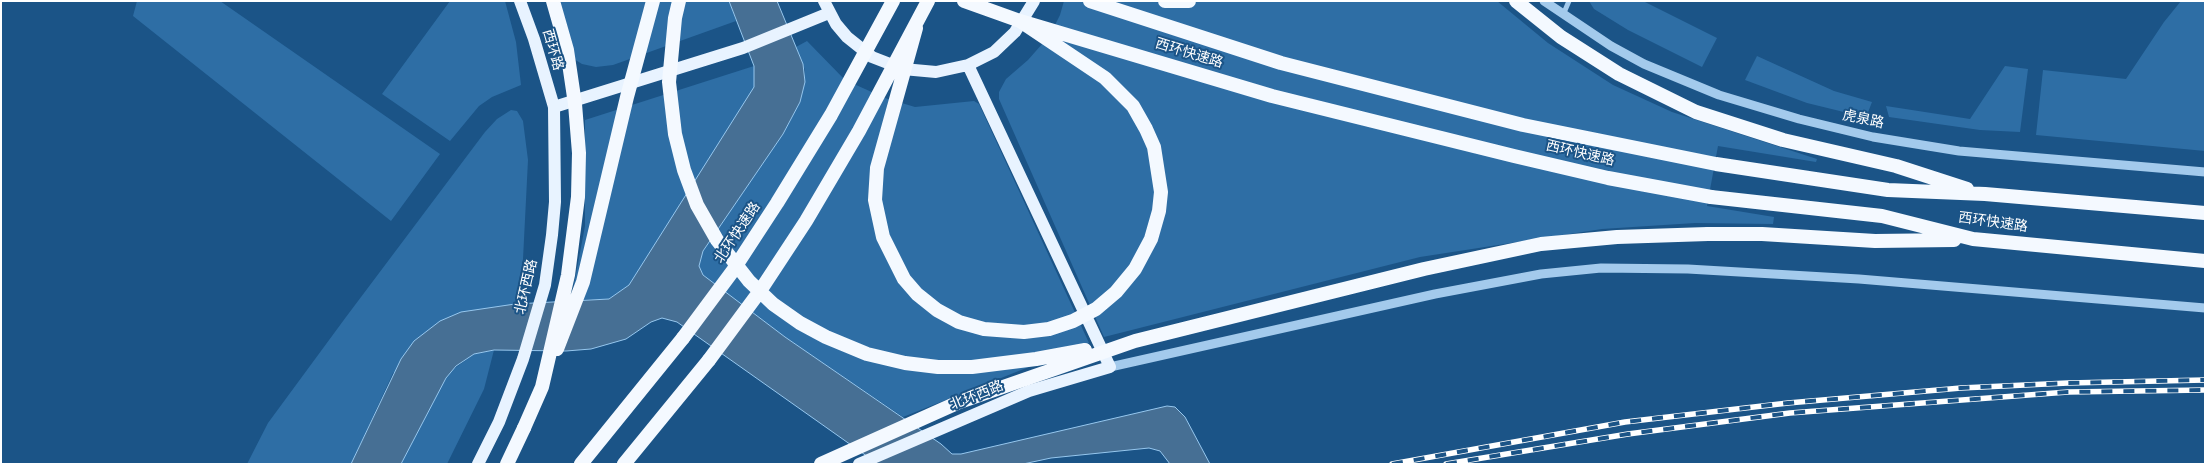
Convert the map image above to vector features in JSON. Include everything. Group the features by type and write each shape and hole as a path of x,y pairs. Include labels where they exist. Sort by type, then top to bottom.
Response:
{"highway":[{"path":"542,387 568,275 578,196 579,153 574,95 565,43 553,1"},
{"path":"507,464 542,387 583,282 627,97 654,1"},
{"path":"679,1 675,18 669,82 675,134 690,189 707,224 749,281 783,312 826,338 884,358 938,367 972,367 1036,359 1134,341 1424,269 1541,244 1617,237 1708,234 1762,234 1875,241 1973,240"},
{"name":"北环快速路","path":"581,464 683,338 732,272 778,203 831,115 893,1"},
{"path":"624,464 709,360 760,291 806,221 916,28 928,1"},
{"name":"西环快速路","path":"964,1 1020,21 1272,96 1392,127 1608,178 1711,197 1882,216 1973,240 2205,261"},
{"name":"西环快速路","path":"1090,1 1281,63 1523,125 1716,164 1888,190 1984,194 2205,213"},
{"path":"1165,1 1189,1"},
{"path":"1516,1 1561,37 1620,74 1664,98 1733,124 1783,140 1896,166 1984,194"},
{"path":"916,28 877,168 876,200 883,237 904,279 917,294 937,310 959,322 984,329 1024,332 1049,329 1073,321 1096,309 1116,292 1135,269 1151,239 1159,211 1161,192 1154,147 1142,121 1129,102 1105,78 1020,21"},
{"path":"821,464 957,403 1134,341"}],"main road":[{"name":"西环路","path":"520,1 554,107"},
{"path":"554,107 743,48 796,27 827,7 847,37 859,48 887,64 903,69 928,72 952,70 968,65 994,52 1024,20 1034,1"},
{"path":"968,65 1110,367"},
{"name":"北环西路","path":"478,464 499,422 523,359 545,285 555,202 554,107"},
{"name":"北环西路","path":"860,463 1029,391 1110,367"}],"street":[{"name":"虎泉路","path":"1544,1 1611,46 1682,82 1798,119 1873,137 1960,151 2205,172"},
{"path":"1563,15 1569,1"},
{"path":"1110,367 1436,294 1542,274 1601,268 1688,269 1859,279 2205,308"}],"shaded area":[{"path":"137,1 220,1 440,154 391,221 133,16"},
{"path":"450,1 505,1 516,42 521,85 492,97 479,106 450,141 382,94"},
{"path":"557,1 729,1 736,21 613,65 596,67 582,64 574,59"},
{"path":"729,1 777,1 803,64 805,82 800,102 783,134 703,251 699,266 703,275 785,337 941,444 952,454 961,454 1167,406 1175,407 1185,417 1210,464 1170,464 1160,451 1149,448 1051,458 1023,464 878,464 677,322 662,318 651,322 626,339 591,349 566,351 494,350 474,354 456,366 446,378 401,464 351,464 401,359 414,341 440,321 461,312 515,304 609,299 629,285 754,87 754,66"},
{"path":"1064,1 1497,1 1548,43 1613,85 1672,112 1817,159 1816,162 1718,146 1707,206 1774,217 1773,224 1695,223 1602,229 1420,257 1104,337 999,99 999,92 1006,79 1028,60 1050,35 1060,15"},
{"path":"1589,1 1643,1 1717,38 1702,67 1628,30 1594,9"},
{"path":"2181,1 2205,1 2205,151 2036,135 2043,70 2126,79 2164,22"},
{"path":"807,41 845,80 885,98 915,107 974,101 979,104 1089,343 903,417 785,337 703,275 699,266 703,251 783,134 800,102 805,82 805,70 796,47"},
{"path":"1757,56 1834,91 1872,102 1867,115 1852,114 1807,103 1745,80"},
{"path":"754,66 754,87 747,101 629,285 609,299 571,300 585,226 585,120"},
{"path":"2005,66 2028,69 2020,132 1980,130 1889,117 1886,106 1970,119"},
{"path":"511,110 517,111 523,121 528,160 523,259 515,304 497,307 393,373 351,464 247,464 268,423 346,317 485,132 497,119"},
{"path":"494,350 484,389 447,464 401,464 441,386 451,371 474,354"}],"railway":[{"path":"1392,464 1625,422 1788,403 1961,388 2205,380"},
{"path":"1446,464 1628,434 1790,413 2068,392 2205,390"}]}
